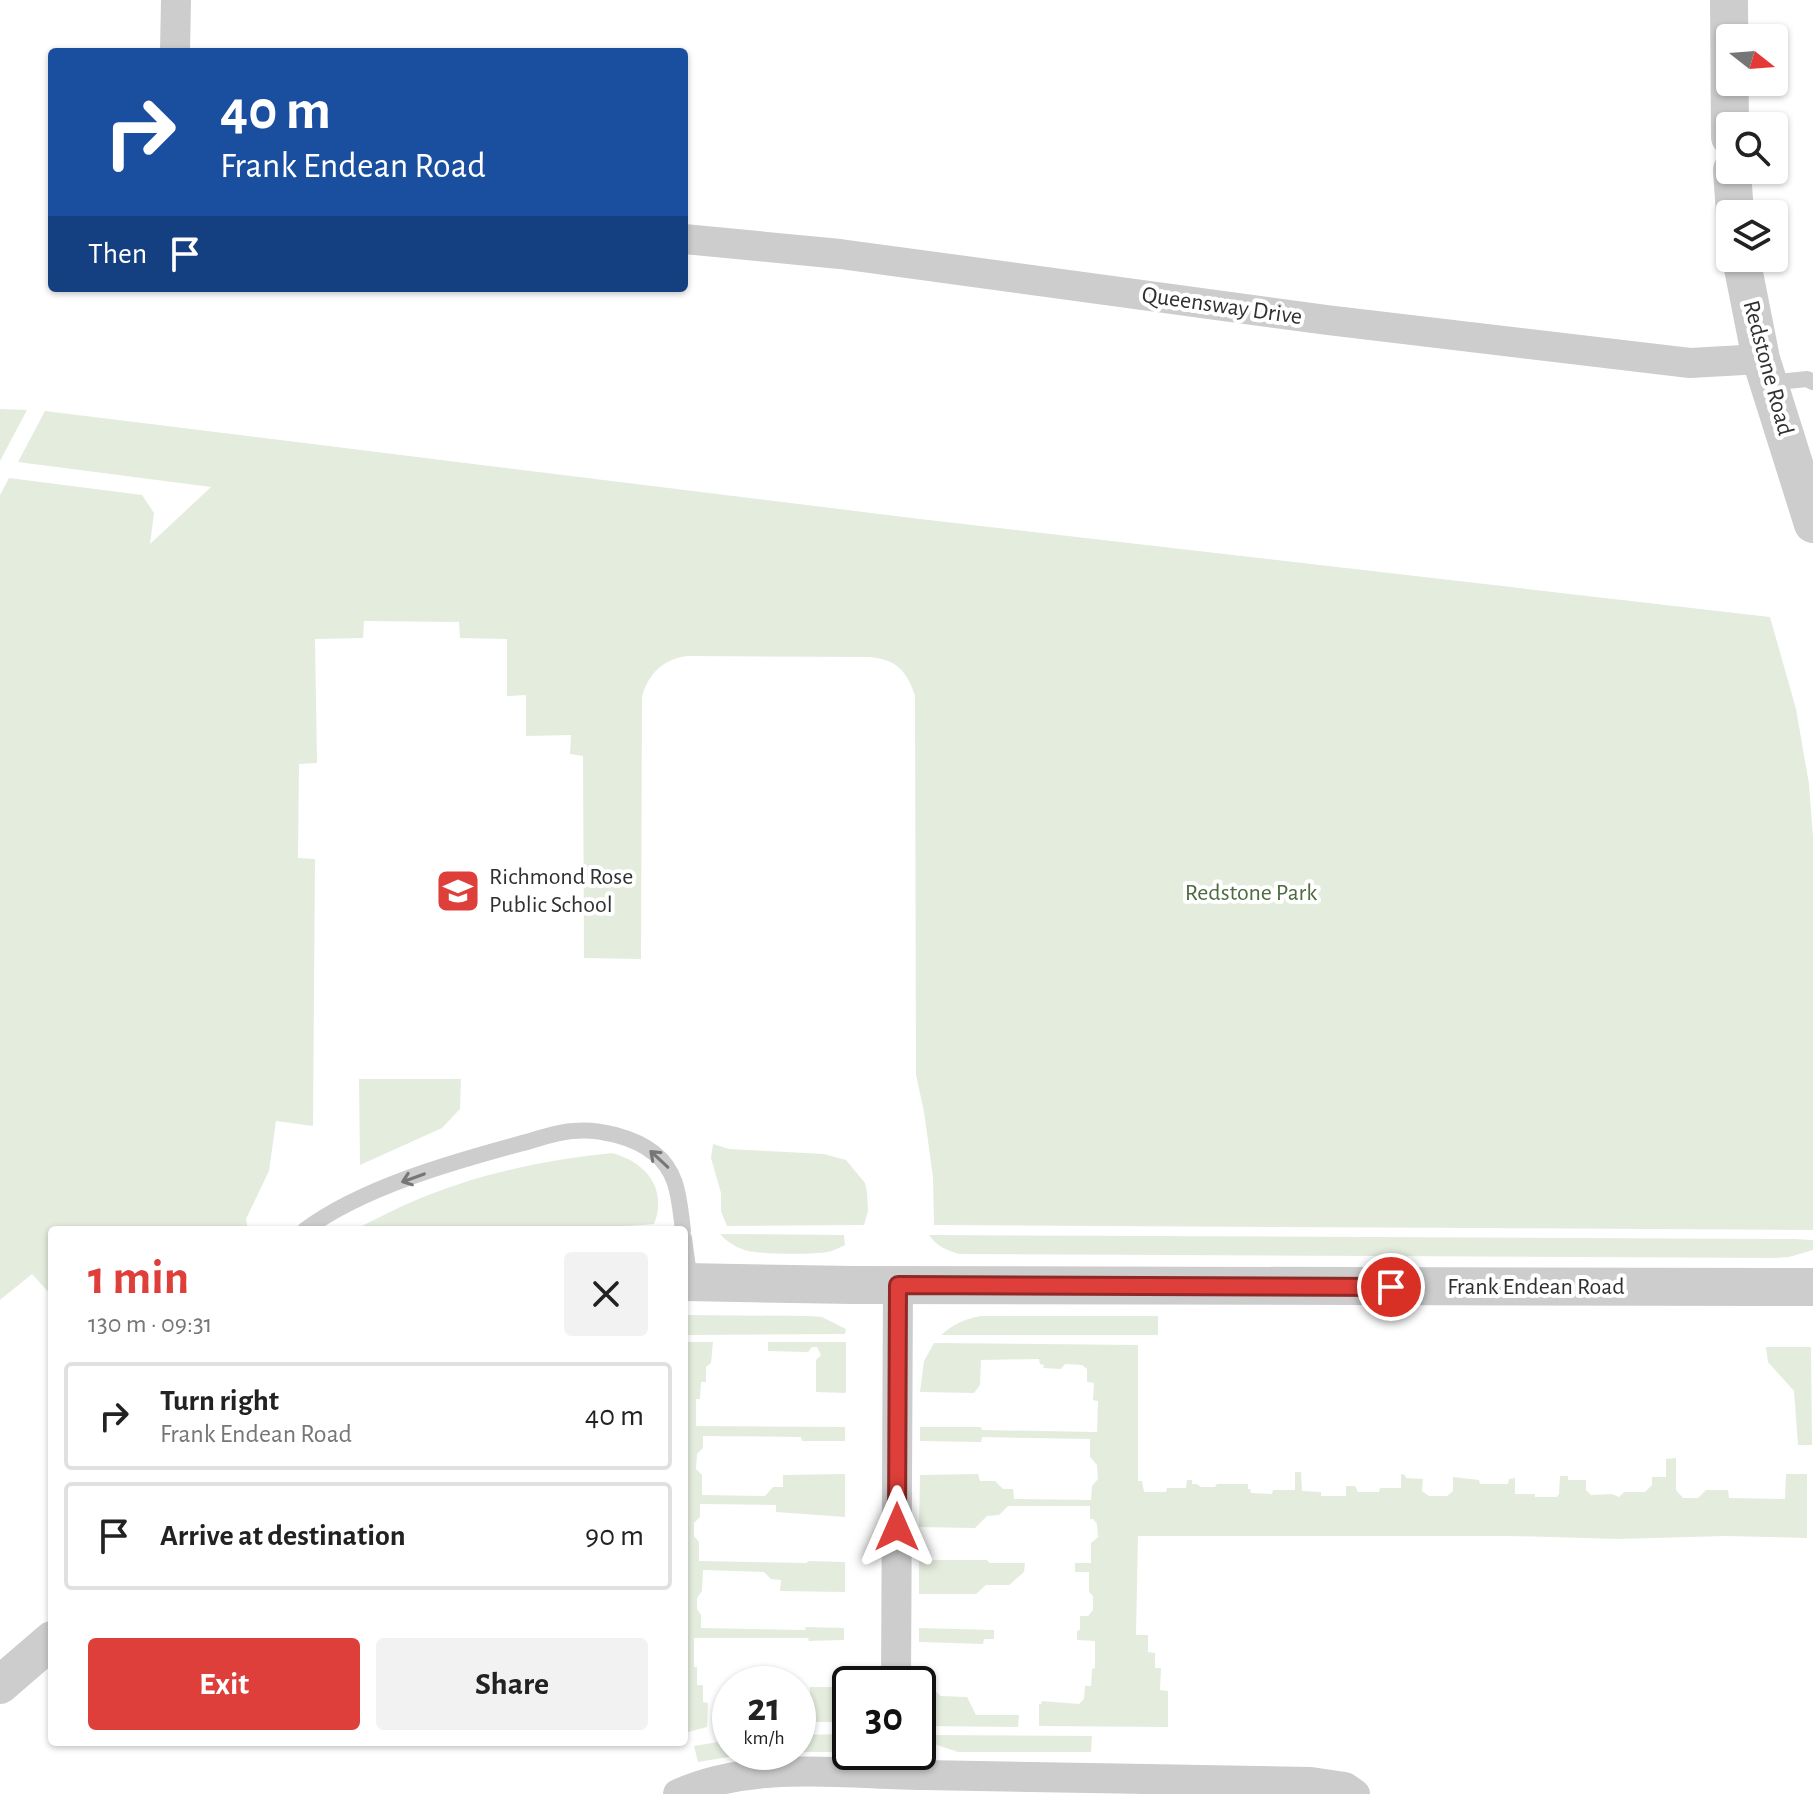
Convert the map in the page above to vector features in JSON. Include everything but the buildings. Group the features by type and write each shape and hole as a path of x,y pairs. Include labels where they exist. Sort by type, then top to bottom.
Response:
{"street":[{"path":"175,48 176,0"},
{"path":"1729,0 1730,112"},
{"name":"Queensway Drive","path":"688,239 840,254 1327,320 1765,371"},
{"name":"Redstone Road","path":"1744,272 1765,371 1813,524"},
{"name":"Frank Endean Road","path":"688,1282 1813,1287"},
{"path":"896,1666 898,1285"},
{"path":"0,1685 48,1643"},
{"path":"678,1794 751,1774 802,1771 1311,1782 1345,1787 1355,1794"}],"lane":[{"path":"1765,371 1811,378"},
{"path":"311,1226 374,1192 470,1157 572,1131 594,1131 638,1143 654,1153 669,1169 678,1187 683,1226"}],"green space":[{"path":"0,409 27,410 0,461"},
{"name":"Redstone Park","path":"45,411 920,519 1770,617 1796,709 1809,784 1813,837 1813,1230 934,1225 933,1177 916,1075 915,696 900,668 870,657 687,656 671,660 658,669 648,681 642,697 641,959 584,958 583,756 570,754 571,735 526,736 526,695 507,696 507,639 460,638 459,622 364,621 363,638 315,639 317,763 299,764 298,858 315,859 313,1126 276,1121 269,1171 246,1219 247,1226 48,1226 48,1292 32,1274 0,1300 0,495 9,478 142,495 154,513 150,544 211,487 18,462"},
{"path":"359,1079 461,1079 460,1109 442,1128 360,1165"},
{"path":"713,1144 729,1149 824,1154 846,1160 865,1183 868,1211 864,1225 727,1226 721,1211 721,1193 711,1158"},
{"path":"612,1153 635,1163 644,1170 656,1189 658,1211 654,1224 362,1226 453,1186 497,1173"},
{"path":"720,1234 844,1235 845,1245 820,1253 755,1252 736,1247"},
{"path":"929,1235 1794,1239 1813,1240 1813,1250 1776,1258 959,1254 938,1245"},
{"path":"688,1315 822,1317 846,1329 845,1334 688,1335"},
{"path":"981,1316 1158,1316 1158,1335 941,1335 960,1322"},
{"path":"688,1342 713,1342 711,1363 706,1367 706,1382 701,1382 700,1399 696,1399 696,1426 845,1427 845,1441 802,1441 801,1437 703,1436 703,1448 697,1454 696,1469 702,1475 702,1495 765,1496 773,1487 783,1487 783,1475 845,1474 845,1517 776,1512 776,1505 700,1504 700,1517 694,1523 694,1536 699,1542 699,1561 845,1562 845,1592 780,1591 781,1580 771,1579 764,1572 703,1570 702,1591 697,1598 701,1628 844,1628 844,1640 694,1638 697,1685 703,1685 703,1702 708,1703 707,1727 688,1732"},
{"path":"768,1342 846,1342 846,1393 816,1392 816,1360 821,1355 817,1347 812,1347 808,1352 768,1351"},
{"path":"934,1343 1138,1345 1138,1481 1142,1481 1144,1492 1186,1488 1187,1480 1192,1480 1192,1484 1201,1487 1248,1484 1251,1493 1272,1494 1273,1490 1295,1490 1295,1472 1301,1472 1302,1491 1321,1492 1321,1496 1346,1496 1346,1486 1355,1486 1358,1492 1401,1488 1401,1474 1406,1478 1423,1479 1422,1491 1429,1496 1447,1496 1453,1491 1453,1477 1479,1480 1480,1484 1508,1484 1509,1479 1515,1478 1515,1494 1557,1497 1560,1476 1568,1476 1568,1480 1586,1480 1586,1490 1591,1495 1612,1494 1619,1497 1624,1492 1645,1492 1652,1485 1652,1477 1666,1477 1666,1459 1676,1458 1676,1490 1683,1498 1698,1498 1706,1490 1728,1490 1729,1498 1785,1499 1786,1474 1807,1474 1807,1538 1138,1536 1136,1635 1148,1635 1148,1652 1155,1653 1155,1668 1161,1668 1160,1690 1168,1691 1168,1727 1039,1726 1039,1704 1042,1701 1079,1704 1084,1699 1085,1686 1091,1686 1095,1641 1077,1640 1077,1631 1080,1630 1080,1616 1088,1616 1093,1610 1093,1596 1089,1592 1089,1572 1075,1572 1075,1563 1091,1563 1091,1543 1098,1537 1097,1524 1090,1519 1090,1506 1008,1506 999,1515 987,1516 975,1528 919,1527 920,1475 978,1474 980,1481 995,1481 1003,1489 1013,1489 1014,1499 1091,1500 1092,1486 1098,1479 1097,1465 1090,1457 1090,1439 982,1437 981,1442 920,1441 920,1427 1097,1432 1098,1401 1093,1400 1094,1383 1087,1382 1087,1369 1082,1365 1065,1364 1061,1369 1043,1368 1039,1359 981,1360 980,1385 974,1393 920,1392 924,1361"},
{"path":"1766,1347 1811,1347 1812,1445 1798,1445 1794,1391 1768,1362"},
{"path":"919,1560 1025,1563 1024,1572 1009,1585 986,1585 976,1594 919,1594"},
{"path":"919,1628 994,1630 994,1639 984,1639 983,1644 919,1642"},
{"path":"816,1687 832,1687 832,1722 816,1722"},
{"path":"936,1692 941,1696 967,1697 976,1715 1019,1715 1018,1727 936,1726"},
{"path":"832,1734 832,1752 816,1752 816,1735"},
{"path":"936,1735 1092,1736 1091,1752 958,1752 937,1745"},
{"path":"712,1743 712,1760 698,1762 694,1746"}],"place":[{"name":"Richmond Rose Public School","path":"458,891"}],"route":[{"path":"897,1527 898,1285 1391,1287"}]}
